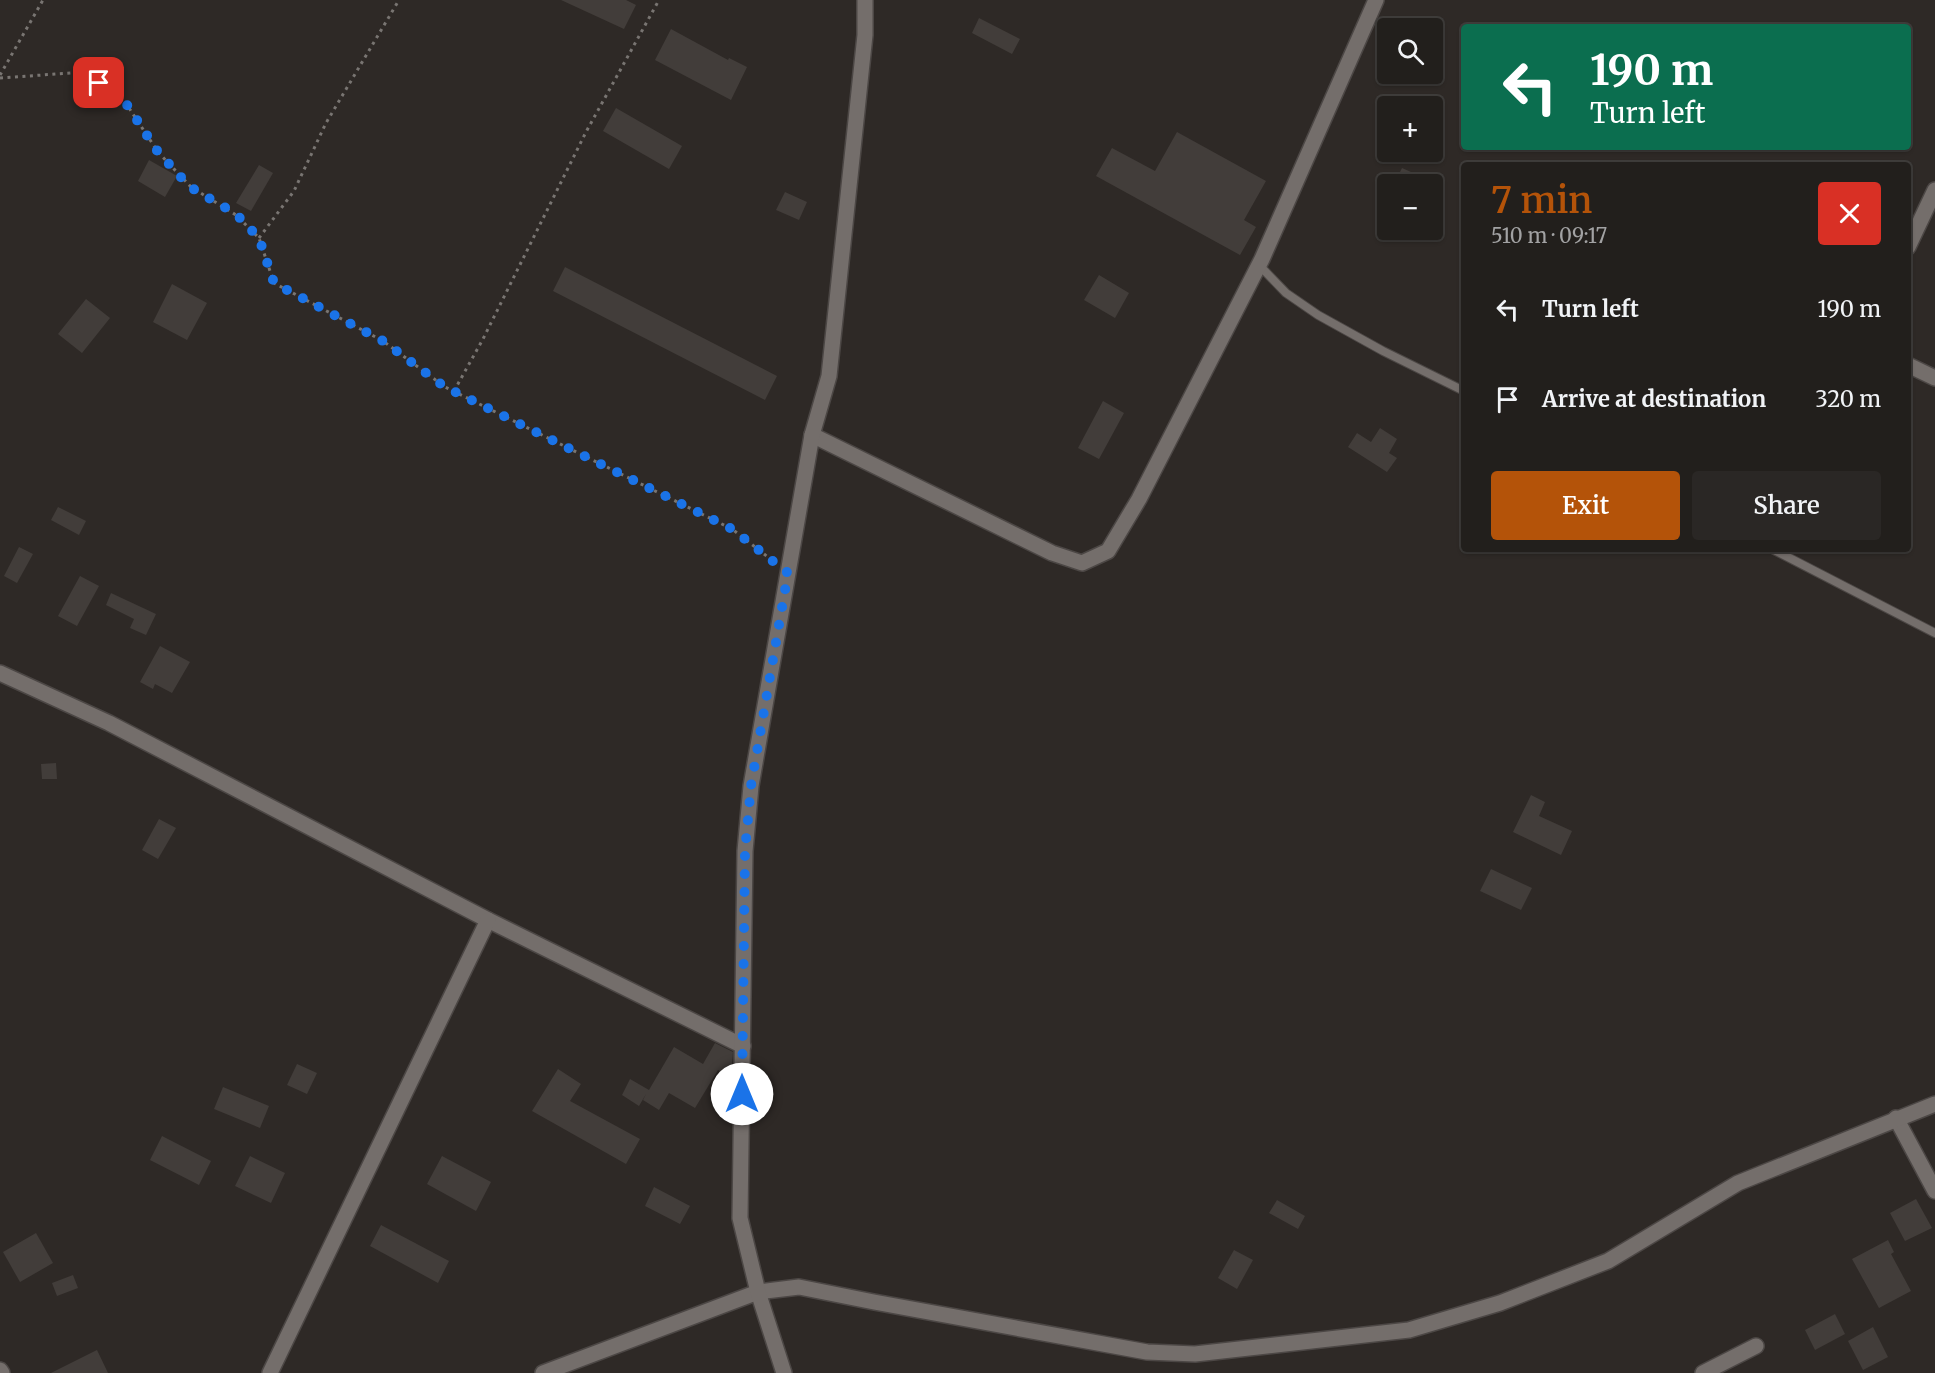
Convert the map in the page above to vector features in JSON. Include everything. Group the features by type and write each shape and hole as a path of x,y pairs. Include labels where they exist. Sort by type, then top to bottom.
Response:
{"street":[{"path":"784,1373 758,1292 740,1218 745,851 751,786 812,435 829,376 865,35 865,0"},
{"path":"812,435 1052,553 1082,563 1108,551 1139,499 1259,265 1376,0"},
{"path":"1911,241 1935,190"},
{"path":"1911,366 1935,378"},
{"path":"0,673 109,723 488,920 743,1046"},
{"path":"270,1373 488,920"},
{"path":"543,1373 758,1292 799,1287 1147,1352 1195,1353 1409,1330 1500,1303 1608,1261 1738,1183 1935,1104"},
{"path":"1896,1118 1935,1191"},
{"path":"1703,1373 1756,1346"}],"lane":[{"path":"1259,265 1286,293 1318,315 1383,351 1461,390"},
{"path":"1778,552 1935,633"}],"path":[{"path":"0,76 43,0"},
{"path":"259,238 294,191 326,123 399,0"},
{"path":"454,391 483,339 586,132 659,0"},
{"path":"0,76 85,72 127,105 158,152 190,187 236,214 259,238 274,283 383,341 454,391 732,529 788,573"}],"building":[{"path":"561,0 626,0 636,5 624,29"},
{"path":"979,18 1020,39 1012,54 972,33"},
{"path":"671,29 728,60 729,58 747,67 731,100 655,60"},
{"path":"616,108 682,146 669,169 603,131"},
{"path":"1177,132 1266,181 1244,220 1256,227 1240,255 1096,176 1112,148 1155,171"},
{"path":"149,160 177,176 165,197 138,181"},
{"path":"259,165 273,173 251,211 236,203"},
{"path":"1402,168 1416,174 1399,174"},
{"path":"785,192 807,202 799,220 776,210"},
{"path":"565,267 777,376 765,400 553,291"},
{"path":"1099,275 1129,293 1115,318 1084,300"},
{"path":"172,284 207,303 187,340 153,322"},
{"path":"86,299 110,318 82,353 58,334"},
{"path":"1103,401 1124,413 1099,459 1078,448"},
{"path":"1380,428 1397,439 1389,453 1397,458 1387,472 1348,447 1357,433 1371,442"},
{"path":"58,507 86,521 79,535 51,520"},
{"path":"19,547 33,554 17,583 4,576"},
{"path":"80,576 99,586 77,626 58,616"},
{"path":"111,593 156,614 146,635 130,628 134,619 106,605"},
{"path":"160,646 190,662 172,693 155,684 153,689 140,682"},
{"path":"56,763 57,779 42,779 41,764"},
{"path":"1531,795 1545,802 1539,816 1572,831 1561,855 1513,832"},
{"path":"159,819 176,828 158,859 142,850"},
{"path":"1491,869 1532,888 1521,910 1480,891"},
{"path":"715,1043 733,1052 732,1065 726,1075 718,1070 695,1108 669,1093 659,1110 643,1100 646,1094 639,1106 622,1095 630,1079 649,1090 674,1047 703,1064"},
{"path":"297,1064 317,1073 307,1094 287,1085"},
{"path":"558,1069 581,1084 570,1101 640,1139 626,1164 532,1111"},
{"path":"223,1087 269,1106 260,1128 214,1109"},
{"path":"162,1136 211,1161 199,1185 150,1160"},
{"path":"250,1156 285,1173 271,1203 235,1186"},
{"path":"442,1156 491,1182 476,1211 427,1184"},
{"path":"654,1187 690,1206 680,1224 645,1206"},
{"path":"1916,1199 1932,1228 1905,1241 1890,1213"},
{"path":"1277,1200 1305,1216 1298,1229 1269,1213"},
{"path":"381,1225 449,1261 438,1283 370,1246"},
{"path":"36,1233 53,1263 20,1282 3,1252"},
{"path":"1888,1240 1894,1252 1891,1254 1911,1291 1879,1308 1852,1259"},
{"path":"1234,1250 1253,1260 1237,1289 1218,1278"},
{"path":"73,1275 78,1288 57,1296 52,1283"},
{"path":"1835,1314 1845,1334 1815,1350 1805,1330"},
{"path":"1873,1327 1888,1357 1863,1370 1848,1341"},
{"path":"97,1350 108,1373 51,1373"}],"route":[{"path":"99,83 127,105 158,152 190,187 236,214 259,238 274,283 383,341 445,387 732,529 788,573 751,786 745,851 742,1094"}]}
